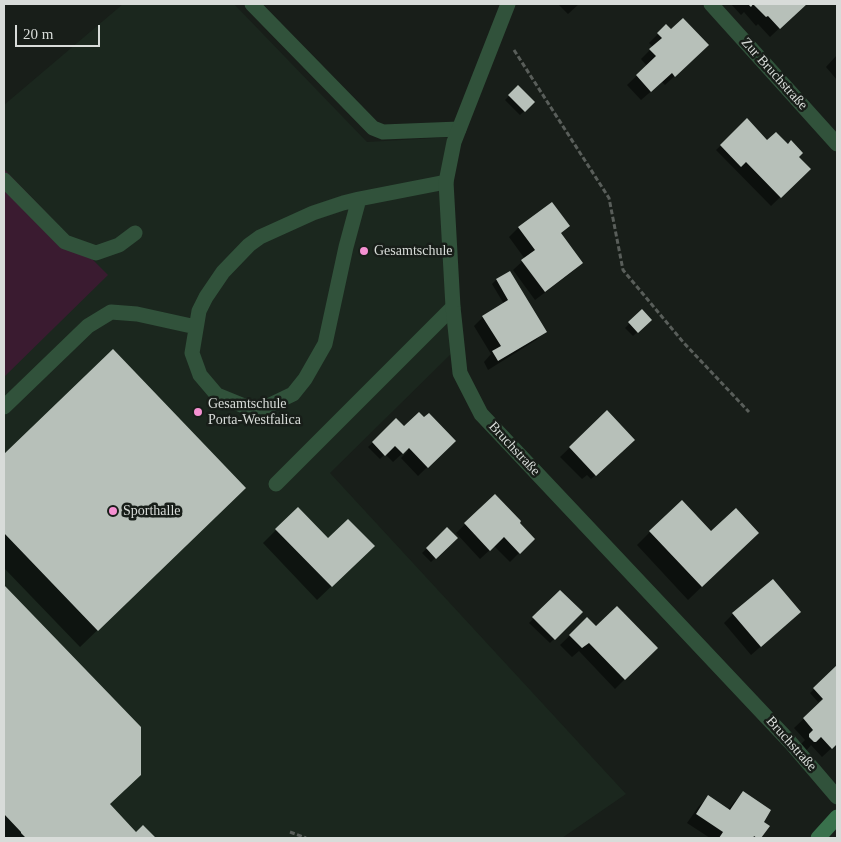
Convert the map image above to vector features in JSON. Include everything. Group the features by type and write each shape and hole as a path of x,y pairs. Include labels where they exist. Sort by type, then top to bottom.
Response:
{"main road":[{"path":"818,838 837,817"}],"street":[{"path":"252,4 373,128 383,132 459,129"},
{"name":"Bruchstraße","path":"508,4 454,142 446,182 453,307 460,373 481,414 790,742 837,797"},
{"name":"Zur Bruchstraße","path":"711,4 837,144"},
{"path":"4,180 65,242 96,253 120,245 135,233"},
{"path":"359,199 346,247 325,344 305,379 293,394 266,407 244,406 217,395 200,375 192,353 199,311 223,272 249,245 260,237 313,213 359,199 446,182"},
{"path":"276,484 453,307"},
{"path":"5,404 88,326 111,312 137,314 196,328"}],"path":[{"path":"499,26 609,198 623,270 683,342 749,412"},
{"path":"290,832 306,838"}],"shaded area":[{"name":"Gesamtschule Porta-Westfalica","path":"123,4 234,4 367,142 452,137 455,350 330,473 626,794 562,838 4,838 4,105"},
{"path":"4,169 108,275 4,377"}],"building":[{"path":"753,4 807,4 780,29"},
{"path":"683,18 709,45 675,77 672,73 651,92 636,75 656,56 649,49 662,38 657,33 666,24 671,29"},
{"path":"518,85 535,102 525,112 508,95"},
{"path":"747,118 767,140 776,132 788,144 791,140 803,153 799,157 811,169 781,198 746,162 741,167 720,145"},
{"path":"552,202 570,226 561,233 583,263 545,292 521,260 535,250 518,227"},
{"path":"510,271 547,332 498,361 492,351 501,346 482,316 508,300 496,279"},
{"path":"642,309 652,320 638,333 628,322"},
{"name":"Sporthalle","path":"113,349 246,488 98,631 4,533 4,454"},
{"path":"607,410 635,440 596,476 569,447"},
{"path":"419,412 424,417 429,413 456,441 428,468 409,448 403,454 395,446 385,456 372,442 396,418 404,426"},
{"path":"495,494 535,539 520,554 504,537 490,551 464,523"},
{"path":"682,500 711,531 736,508 759,533 702,587 649,531"},
{"path":"298,507 328,538 348,519 375,546 332,587 275,529"},
{"path":"447,527 458,538 436,559 426,548"},
{"path":"773,579 801,612 761,647 732,613"},
{"path":"4,585 141,727 141,775 110,804 136,832 143,825 156,838 26,838 4,814"},
{"path":"560,590 583,612 555,640 532,617"},
{"path":"617,606 658,648 625,680 589,643 582,648 569,635 587,617 596,626"},
{"path":"837,665 837,744 832,749 821,737 814,742 809,737 813,730 803,718 823,699 813,688"},
{"path":"743,791 771,810 764,822 770,826 761,838 754,836 753,838 719,838 723,832 696,814 708,795 730,810"}],"place":[{"name":"Gesamtschule","path":"364,251"},
{"name":"Gesamtschule Porta-Westfalica","path":"198,412"},
{"name":"Sporthalle","path":"113,511"}]}
